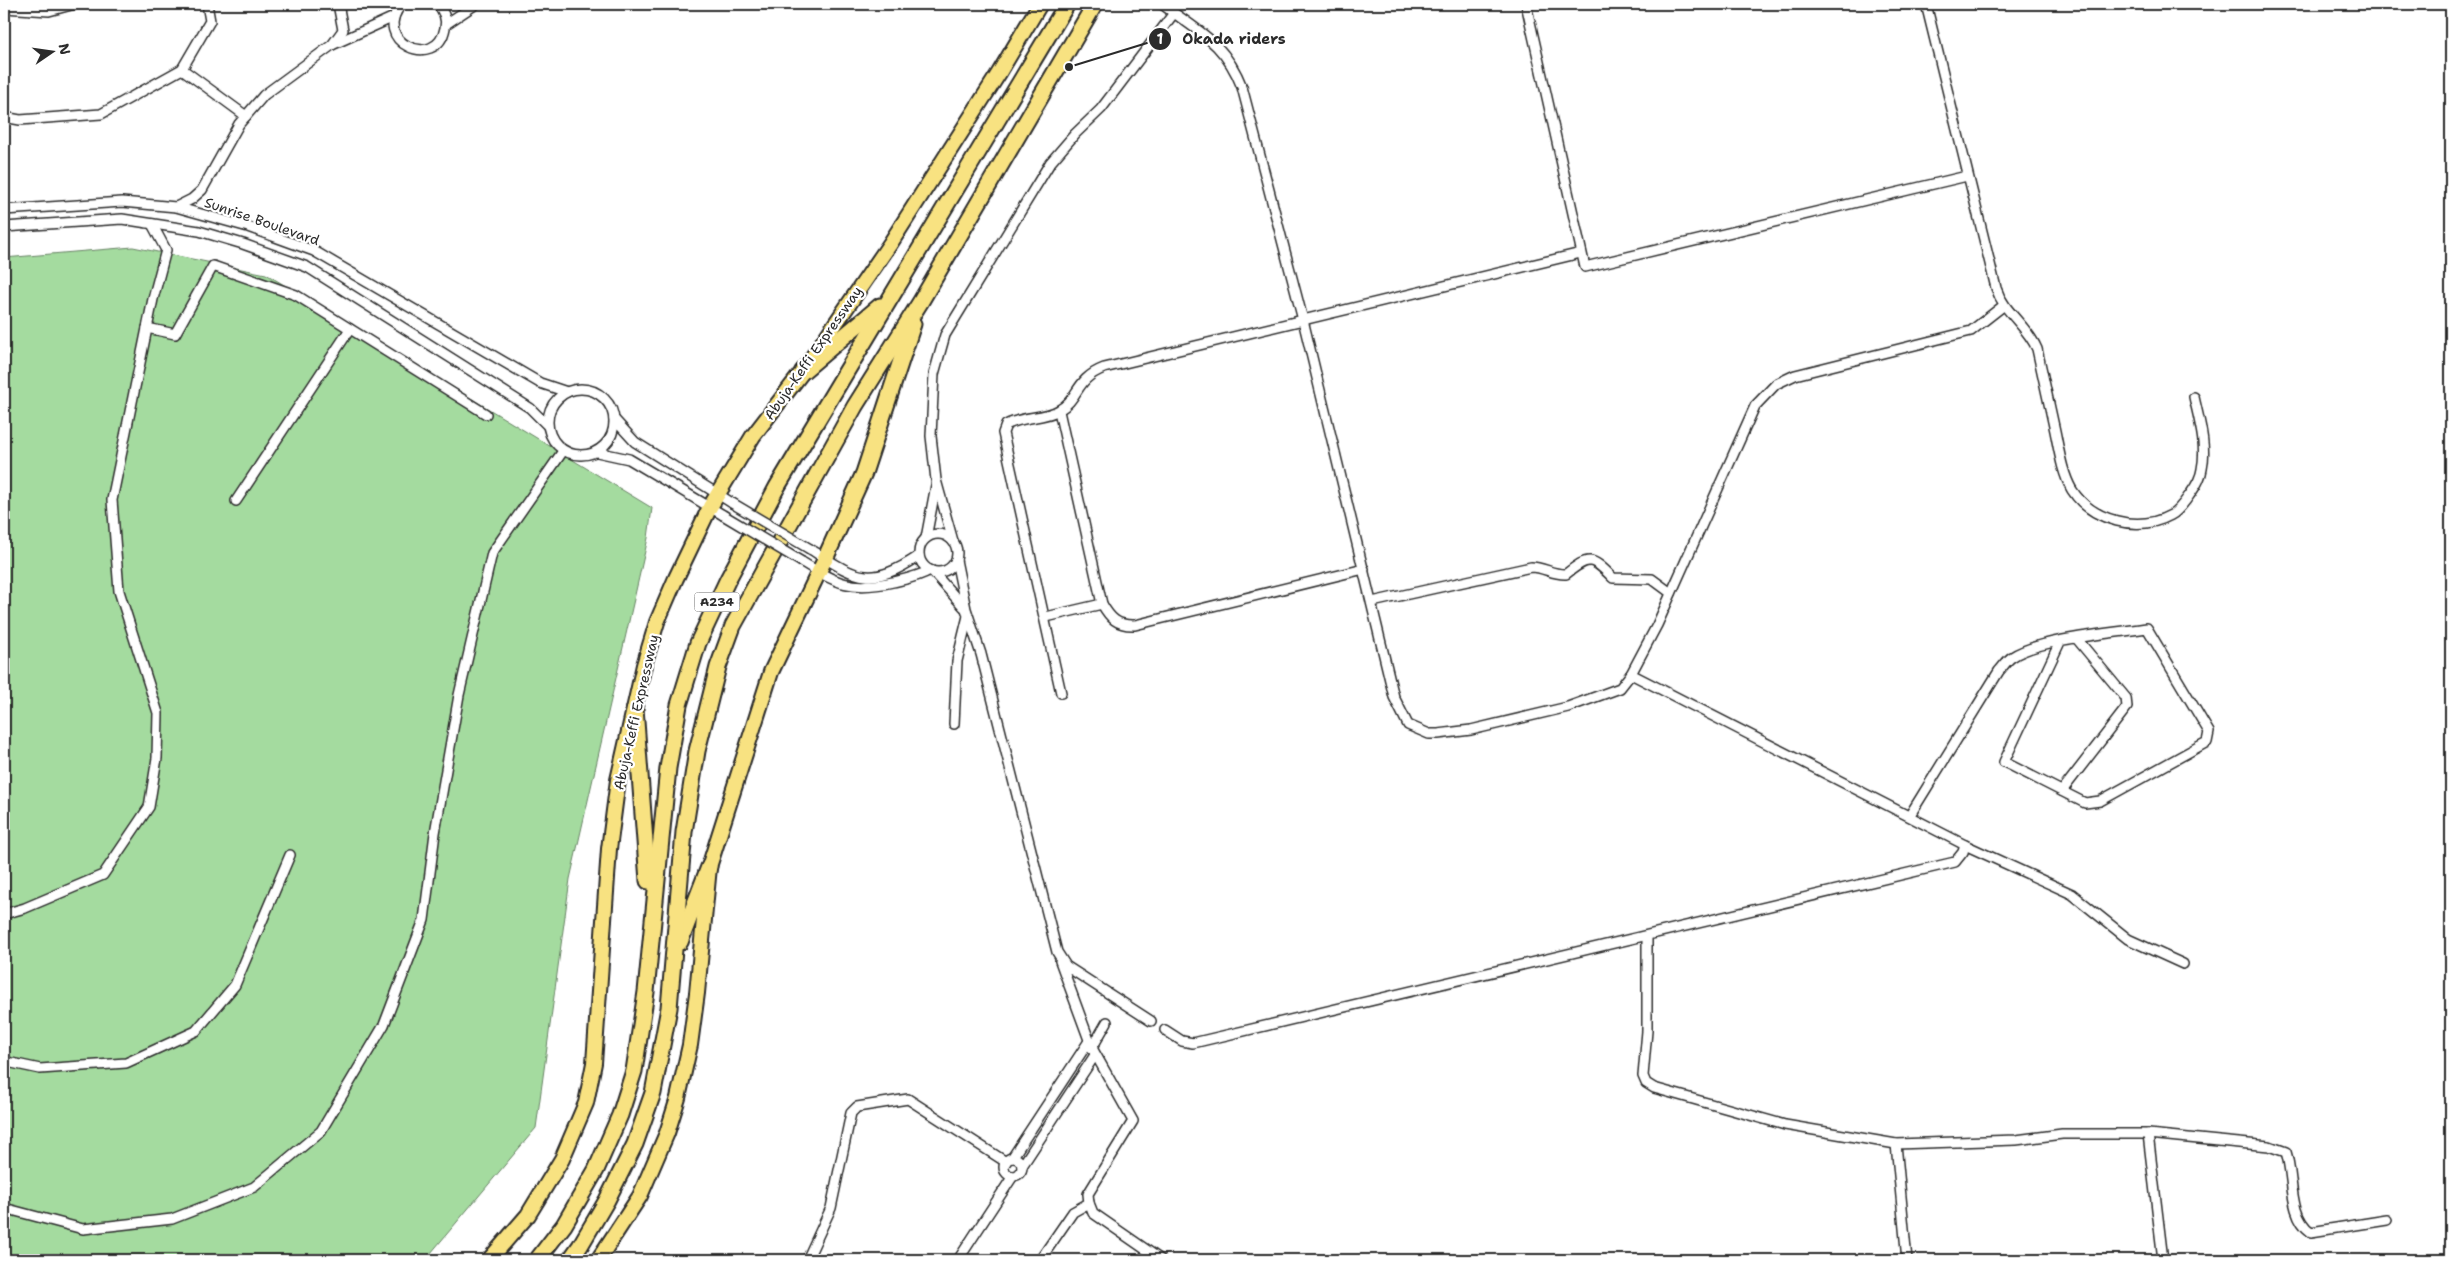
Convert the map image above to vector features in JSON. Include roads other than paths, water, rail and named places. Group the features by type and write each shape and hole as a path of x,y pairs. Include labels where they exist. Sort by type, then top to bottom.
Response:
{"highway":[{"name":"Abuja-Keffi Expressway","path":"489,1260 528,1215 562,1159 586,1103 591,1080 596,1035 608,859 618,780 657,622 717,494 753,436 803,371 890,244 994,81 1040,4"},
{"name":"A234","path":"537,1260 564,1225 596,1170 620,1115 635,1062 646,992 651,922 668,768 679,705 698,643 728,579 777,487 1066,4"},
{"name":"A234","path":"570,1260 602,1208 635,1144 653,1093 675,955 684,832 697,751 716,676 734,626 855,406 921,301 1095,4"},
{"path":"803,371 889,298"},
{"path":"675,955 709,867 771,672 864,473 921,301"},
{"path":"635,708 651,922"},
{"path":"598,1260 640,1196 667,1133 678,1098 698,993 709,867"}],"street":[{"path":"4,8 48,11 76,4"},
{"path":"4,117 20,120 101,114 182,69 210,22 207,4"},
{"path":"332,46 342,30 338,4"},
{"path":"176,207 192,199 202,190 239,124 264,95 332,46 394,16 402,4"},
{"path":"394,16 395,33 400,41 415,50 424,50 440,41 446,24 444,15 437,4"},
{"path":"446,24 476,4"},
{"path":"1162,4 1212,40 1227,56 1236,72 1246,100 1303,320 1394,697 1403,719 1413,728 1429,734 1471,730 1568,707 1611,693 1626,683 1670,593 1754,406 1763,395 1776,384 1795,375 1971,331 2003,306"},
{"path":"1526,4 1575,216 1581,253 1586,267 1967,176"},
{"path":"1926,4 1994,280 2003,306 2032,336 2037,349 2060,454 2072,490 2108,519 2138,524 2149,523 2171,515 2185,502 2202,470 2202,433 2194,397"},
{"path":"1161,1260 1092,1213 1089,1203 1088,1194 1133,1122 1092,1048 1057,952 981,654 967,612 956,560 957,550 936,480 931,436 932,390 937,360 945,335 1050,163 1075,134 1102,109 1174,13"},
{"path":"182,69 246,116"},
{"name":"Sunrise Boulevard","path":"4,210 122,202 176,207 248,228 314,251 540,383 567,392"},
{"name":"Sunrise Boulevard","path":"4,227 122,219 199,231 307,267 530,408 548,425"},
{"path":"4,914 25,908 103,875 149,807 156,758 158,713 119,591 112,500 147,328 166,250 152,224"},
{"path":"1061,693 1046,617 1003,433 1006,425 1013,421 1058,411 1070,401 1087,377 1104,368 1581,253"},
{"path":"147,328 175,334 213,266 296,295 486,414"},
{"path":"236,501 350,329"},
{"path":"919,556 897,570 865,577 843,570 822,566 802,562 629,459 597,452 580,456 563,450 550,435 548,425 552,406 558,397 567,392 588,389 597,393 608,404 614,419 635,442 717,494 810,549 822,566 842,584 864,587 915,577 931,571 944,571 953,565 956,560"},
{"path":"1058,411 1102,604 1113,621 1125,626 1134,625 1364,569"},
{"path":"597,452 610,438 614,419"},
{"path":"4,1208 83,1229 172,1219 254,1187 321,1131 384,1025 424,920 435,833 459,694 492,553 563,450"},
{"path":"936,480 926,538 920,546 919,556 925,567 931,571 967,612"},
{"path":"926,538 940,534 953,541"},
{"path":"1372,602 1531,567 1542,568 1560,575 1566,574 1583,561 1598,563 1613,578 1652,579 1670,593"},
{"path":"1046,617 1102,604"},
{"path":"954,724 957,661 967,612"},
{"path":"1910,815 1999,671 2011,657 2041,645 2147,628 2209,732 2207,742 2100,801 2085,803 2004,762 2060,642"},
{"path":"2062,791 2127,707 2126,698 2077,639"},
{"path":"1631,674 1770,746 1910,815 1965,845 2072,894 2128,939 2183,964"},
{"path":"1165,1030 1182,1041 1193,1044 1955,862 1963,852 1965,845"},
{"path":"4,1058 7,1062 40,1069 126,1063 196,1031 235,985 290,855"},
{"path":"1647,937 1647,1031 1643,1076 1648,1085 1785,1125 1896,1144 2016,1140 2062,1134 2148,1134 2269,1146 2286,1152 2290,1163 2297,1214 2302,1226 2311,1232 2387,1220"},
{"path":"1057,952 1066,966 1151,1021"},
{"path":"958,1260 1013,1176 1020,1173 1022,1166 1084,1072 1092,1048 1107,1022"},
{"path":"1013,1176 1005,1169 1009,1160 1075,1064 1092,1048"},
{"path":"807,1260 831,1208 851,1113 857,1107 908,1099 1009,1160 1021,1162 1022,1166"},
{"path":"2148,1134 2163,1260"},
{"path":"1896,1144 1907,1260"},
{"path":"1040,1260 1073,1212 1089,1203"}],"place":[{"name":"Okada riders","path":"1069,67"}]}
